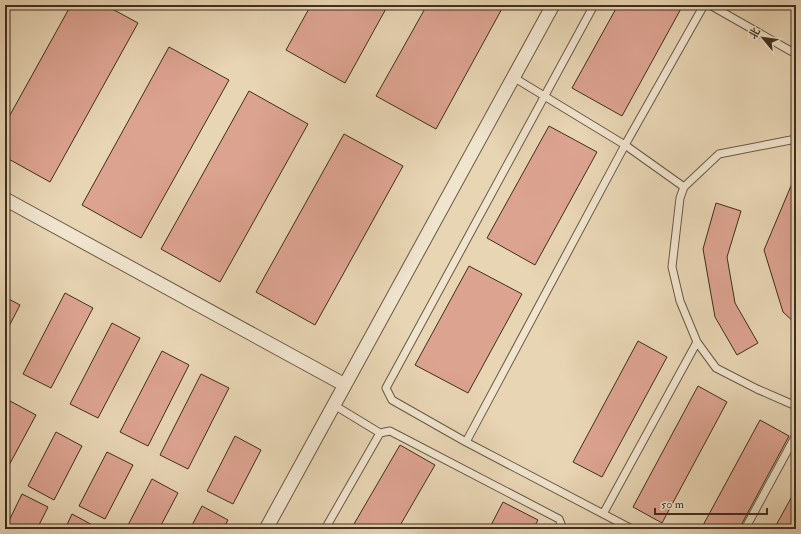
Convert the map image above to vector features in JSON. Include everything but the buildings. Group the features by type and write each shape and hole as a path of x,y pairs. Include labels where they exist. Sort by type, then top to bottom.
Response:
{"street":[{"path":"266,529 552,5"},
{"path":"5,199 345,385"}],"lane":[{"path":"594,5 386,388 392,400 466,442 632,529"},
{"path":"466,442 625,145 704,5"},
{"path":"710,5 796,54"},
{"path":"513,77 625,145 684,187"},
{"path":"796,140 719,154 684,187 680,198 672,268 680,301 697,342 716,368 757,389 796,406"},
{"path":"603,514 697,342"},
{"path":"334,405 380,433 390,431 560,519 558,529"},
{"path":"325,529 380,433"},
{"path":"746,529 796,435"}]}
